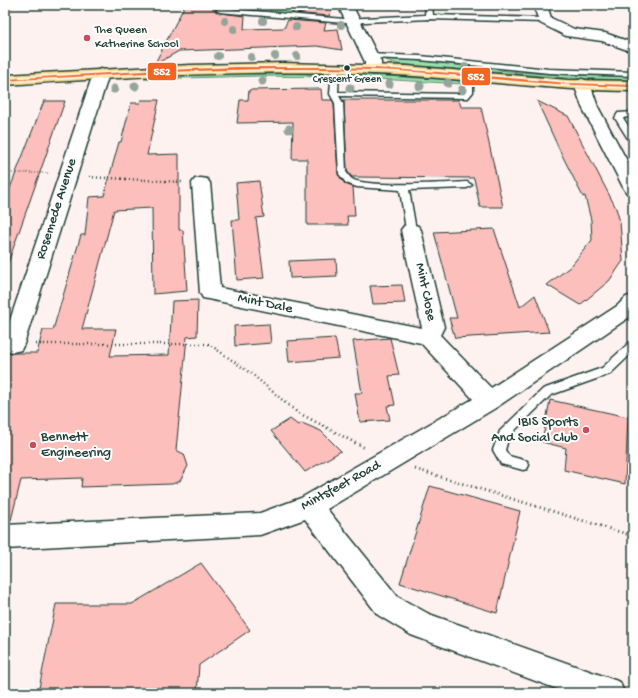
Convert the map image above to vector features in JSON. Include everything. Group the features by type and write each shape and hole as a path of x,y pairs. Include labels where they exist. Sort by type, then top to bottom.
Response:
{"highway":[{"path":"5,80 100,74 248,68 335,68 371,62 469,75 582,84 633,86"}],"street":[{"path":"345,5 371,62"},
{"path":"540,5 545,20 571,33 605,37 633,48"},
{"name":"Rosemede Avenue","path":"13,344 75,175 100,74"},
{"path":"582,84 590,106 631,180"},
{"name":"Mint Dale","path":"200,183 210,293 428,337"},
{"name":"Mint Close","path":"411,230 433,327 428,337 489,401"},
{"name":"Mintsfeet Road","path":"5,537 260,524 310,506 489,401 617,315 633,302"},
{"path":"310,506 388,606 421,625 609,693"}],"lane":[{"path":"429,5 429,17"},
{"path":"220,10 353,21 429,17 545,20"},
{"path":"371,62 420,58 549,71 633,74"},
{"path":"335,68 334,94 339,103 342,172 349,182 360,185 404,187 467,185"},
{"path":"334,94 465,96 469,92 469,75"},
{"path":"633,114 621,115 619,118 633,140"},
{"path":"404,187 411,230"},
{"path":"523,465 505,460 500,450 504,434 547,392 606,371 633,346"}],"path":[{"path":"5,173 75,175 200,183"},
{"path":"13,344 209,344 253,374 297,412 387,460 633,536"}],"green space":[{"path":"269,5 289,5 293,15 270,13"},
{"path":"395,59 523,72 570,75 633,76 633,80 566,78 397,64 386,60"},
{"path":"260,73 322,74 327,77 259,76 144,79 196,75"},
{"path":"349,74 454,80 463,84 344,77"}],"building":[{"path":"185,5 227,5 226,7 219,7 215,11 245,16 244,29 284,28 288,20 326,23 324,30 338,29 342,50 317,46 179,51 154,65"},
{"path":"293,6 332,9 329,16 292,13 294,10"},
{"path":"321,89 322,100 332,100 334,103 338,174 345,184 353,187 355,216 347,216 348,225 307,225 307,159 292,159 293,122 237,123 240,100 248,100 249,90"},
{"path":"141,100 159,100 147,155 179,154 179,230 183,230 187,291 153,294 152,208 114,210 82,329 116,329 110,356 169,355 172,301 198,300 197,336 187,337 176,450 184,454 188,466 180,481 172,484 81,487 82,478 21,480 11,520 5,519 5,353 37,353 43,330 53,330 81,235 85,235 89,197 104,196 119,142 121,142 131,103 140,103"},
{"path":"343,100 459,100 461,107 481,107 503,207 480,207 474,178 352,177 347,171"},
{"path":"44,101 65,101 8,263 5,262 5,201"},
{"path":"537,101 568,116 616,208 620,222 623,261 609,281 580,305 547,285 571,266 592,240 591,220 585,196 583,197"},
{"path":"259,181 264,217 256,218 264,278 237,280 232,220 239,220 236,183"},
{"path":"494,229 520,307 535,295 549,332 455,338 449,318 457,318 434,232"},
{"path":"336,259 337,276 290,278 289,261"},
{"path":"402,285 405,303 373,304 370,286"},
{"path":"269,324 271,343 235,346 234,326"},
{"path":"335,338 339,358 289,362 287,341"},
{"path":"390,338 399,375 389,376 395,405 387,406 390,420 360,422 355,393 362,393 353,341"},
{"name":"IBIS Sports And Social Club","path":"550,400 628,417 625,484 564,470 566,448 542,442"},
{"path":"290,419 298,425 302,423 321,431 341,451 305,472 271,431"},
{"path":"430,486 520,511 497,613 400,583"},
{"path":"201,563 250,630 199,665 197,693 38,693 56,604 132,604"}],"transit line":[{"name":"552","path":"5,80 236,68 328,68 407,71 568,84 633,86"}],"place":[{"name":"The Queen Katherine School","path":"87,38"},
{"name":"Crescent Green","path":"347,68"},
{"name":"IBIS Sports And Social Club","path":"586,430"},
{"name":"Bennett Engineering","path":"33,445"}]}
